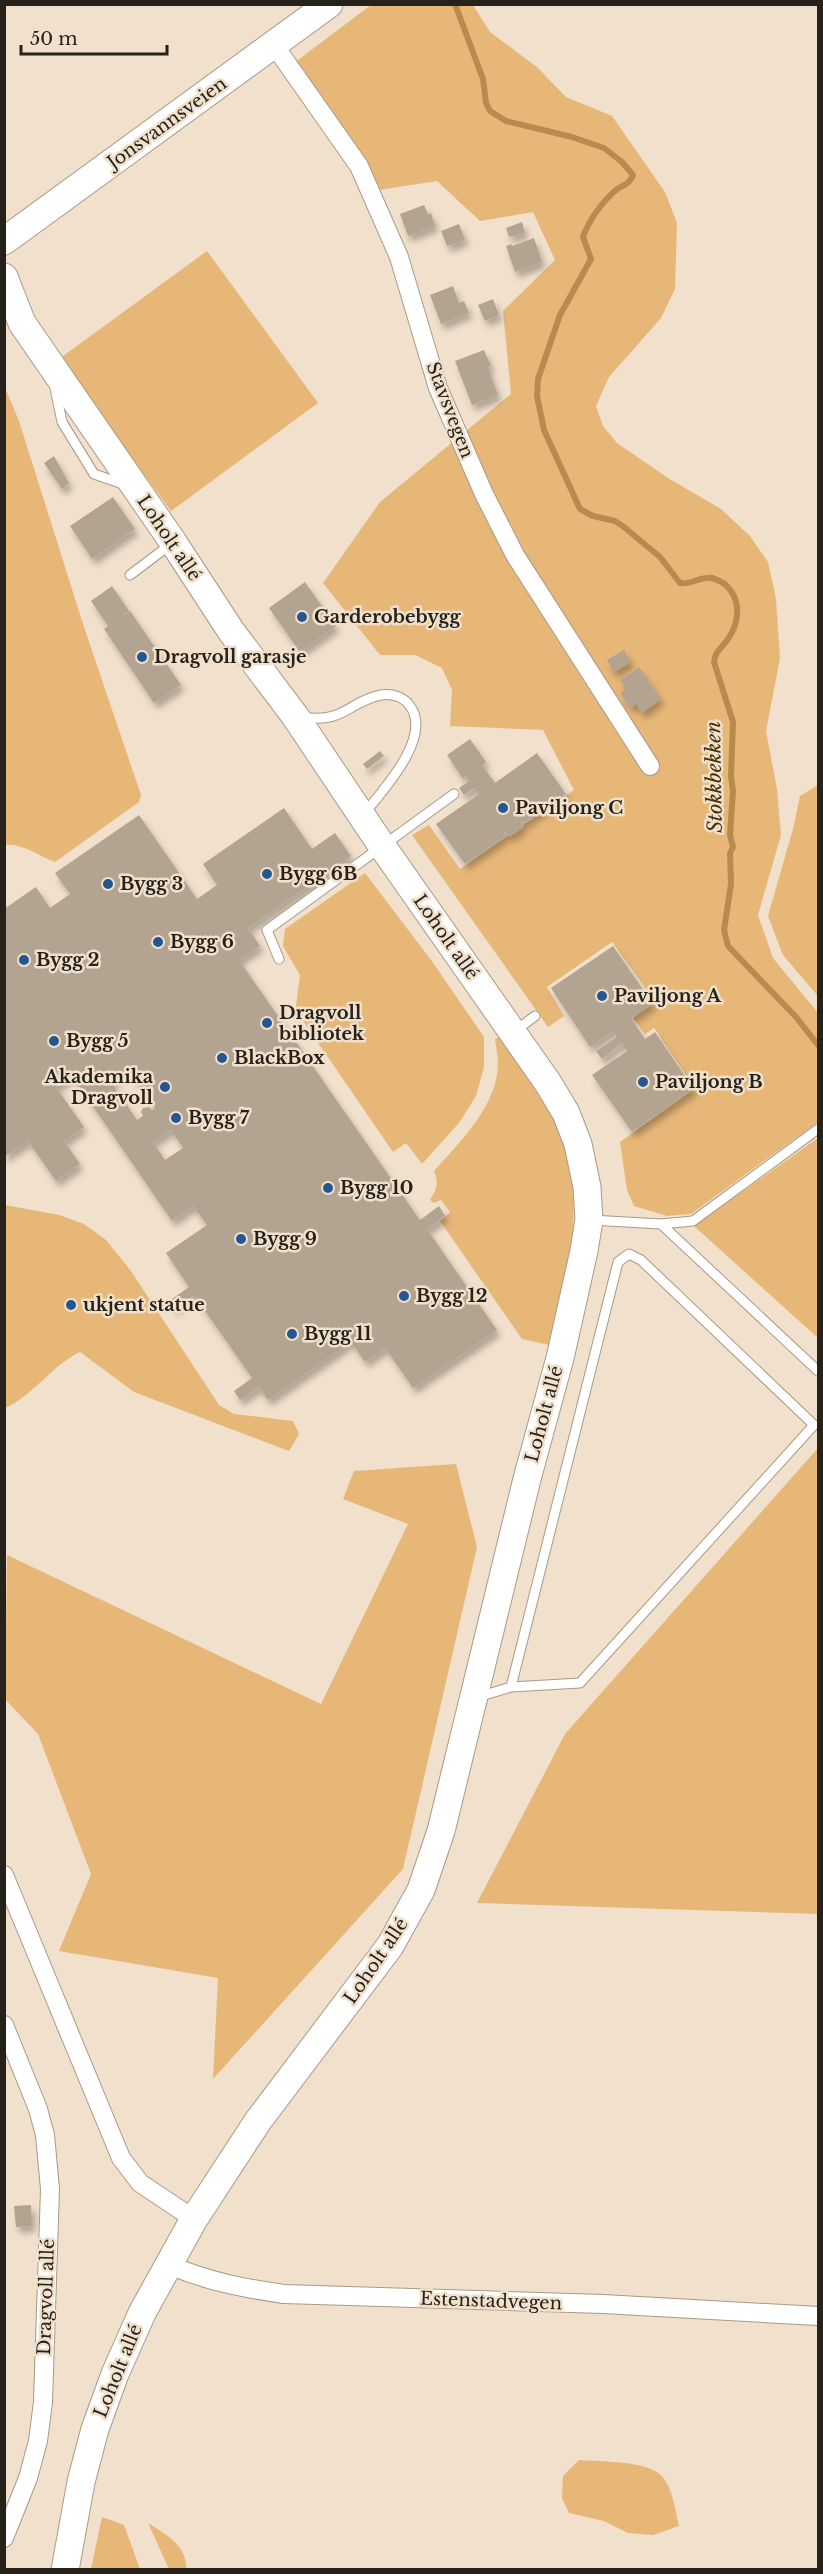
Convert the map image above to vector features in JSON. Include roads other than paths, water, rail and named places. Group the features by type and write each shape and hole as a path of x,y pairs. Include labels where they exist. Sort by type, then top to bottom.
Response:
{"street":[{"name":"Jonsvannsveien","path":"4,241 329,4"},
{"name":"Stavsvegen","path":"274,45 359,166 399,257 438,388 484,494 515,555 650,766"},
{"name":"Loholt allé","path":"4,277 10,286 13,317 50,365 173,542 231,631 295,716 382,846 553,1090 572,1128 587,1187 589,1220 560,1358 527,1479 441,1831 416,1899 390,1946 258,2121 167,2264 124,2354 95,2429 81,2482 64,2570"},
{"path":"4,1875 121,2158 140,2183 194,2219"},
{"name":"Dragvoll allé","path":"4,2025 11,2057 32,2090 45,2135 50,2189 43,2402 38,2441 28,2478 4,2538"},
{"name":"Estenstadvegen","path":"167,2264 232,2287 284,2294 603,2304 819,2316"}],"lane":[{"path":"130,575 173,542"},
{"path":"295,716 326,719 379,695 396,696 405,700 411,707 416,716 417,727 413,744 398,769 363,816"},
{"path":"279,959 267,930 454,794"},
{"path":"513,1032 535,1016"},
{"path":"589,1220 661,1224 693,1221 819,1129"},
{"path":"661,1224 819,1371"},
{"path":"473,1699 511,1687 580,1683 814,1425 641,1260 628,1254 618,1262 511,1687"}],"waterway":[{"name":"Stokkbekken","path":"455,4 483,79 486,103 490,111 506,121 572,137 604,148 622,162 633,175 601,206 583,237 591,259 560,315 538,379 537,396 544,430 580,509 593,516 615,521 624,527 660,557 680,583 712,578 725,585 734,597 737,609 734,628 717,652 714,662 733,722 731,776 733,791 730,835 733,847 730,853 731,884 724,930 728,946 796,1017 818,1045"}],"place":[{"name":"Garderobebygg","path":"302,617"},
{"name":"Dragvoll garasje","path":"142,657"},
{"name":"Paviljong C","path":"503,808"},
{"name":"Bygg 6B","path":"267,874"},
{"name":"Bygg 3","path":"108,884"},
{"name":"Bygg 6","path":"158,942"},
{"name":"Bygg 2","path":"24,960"},
{"name":"Paviljong A","path":"602,996"},
{"name":"Dragvoll bibliotek","path":"267,1023"},
{"name":"Bygg 5","path":"54,1041"},
{"name":"BlackBox","path":"222,1058"},
{"name":"Paviljong B","path":"643,1082"},
{"name":"Akademika Dragvoll","path":"165,1087"},
{"name":"Bygg 7","path":"176,1118"},
{"name":"Bygg 10","path":"328,1188"},
{"name":"Bygg 9","path":"241,1239"},
{"name":"Bygg 12","path":"404,1296"},
{"name":"ukjent statue","path":"71,1305"},
{"name":"Bygg 11","path":"292,1334"}]}
